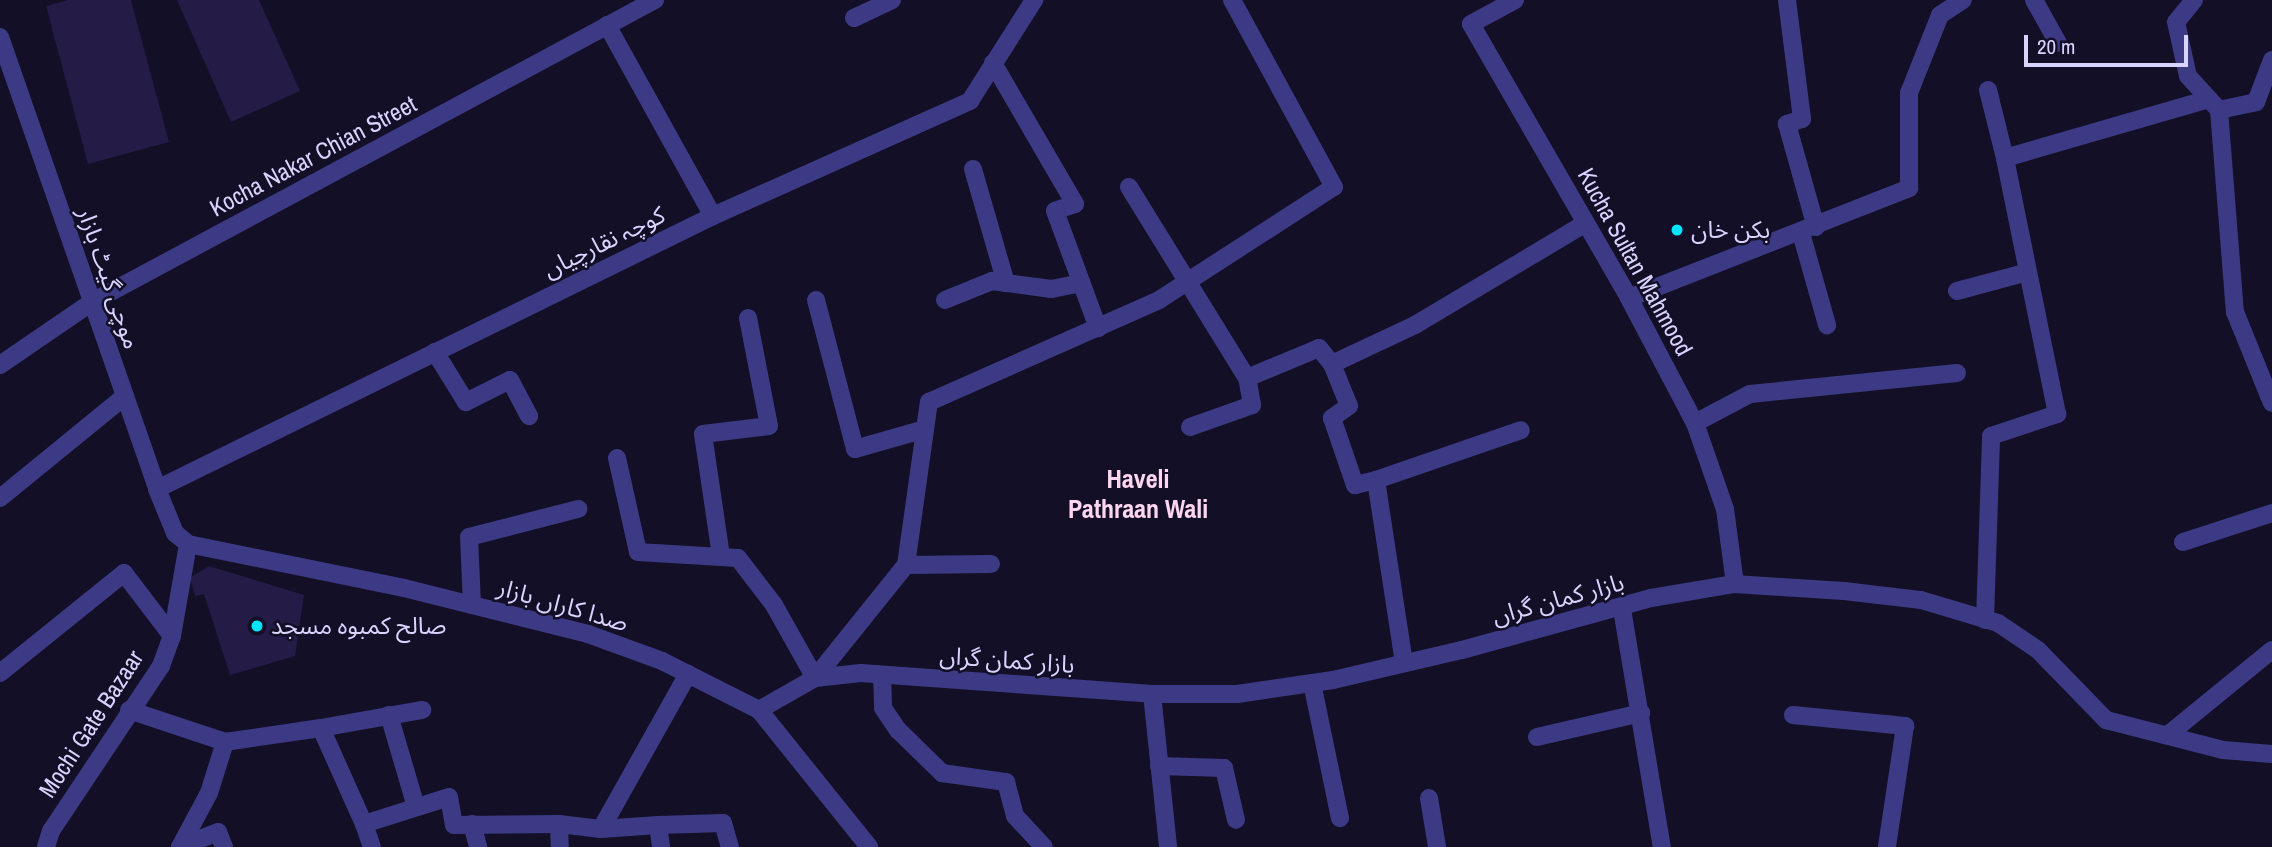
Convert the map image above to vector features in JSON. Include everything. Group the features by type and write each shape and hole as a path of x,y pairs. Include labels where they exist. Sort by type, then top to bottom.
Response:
{"street":[{"name":"Kocha Nakar Chian Street","path":"0,365 92,302 655,0"},
{"path":"854,18 892,0"},
{"name":"کوچہ نقارچیاں","path":"157,489 713,216 970,101 1034,0"},
{"path":"759,710 814,678 906,565 929,402 1159,300 1334,187 1231,0"},
{"name":"Kucha Sultan Mahmood","path":"1515,0 1471,24 1629,298 1695,423 1725,509 1735,584"},
{"path":"1787,0 1802,119 1787,124 1828,325"},
{"path":"1629,298 1809,230 1909,188 1909,93 1940,15 1963,0"},
{"path":"2034,0 2058,43"},
{"path":"2194,0 2176,22 2188,76 2214,104 2235,312 2272,403"},
{"path":"607,26 713,216"},
{"name":"موچی گیٹ بازار","path":"0,37 157,489 182,539"},
{"path":"2005,158 2214,104 2256,102 2272,60"},
{"path":"993,62 1075,204 1055,211 1098,328"},
{"path":"1985,620 1991,436 2057,414 2005,158 1988,90"},
{"path":"973,169 1006,283"},
{"path":"1129,187 1247,378 1252,405 1190,427"},
{"path":"1332,364 1415,325 1586,223"},
{"path":"1957,291 2028,272"},
{"path":"945,300 992,281 1051,289 1081,283"},
{"path":"816,300 855,449 925,429"},
{"path":"721,556 703,434 769,426 748,318"},
{"path":"1247,378 1319,348 1332,364 1349,406 1332,418 1355,485 1521,430"},
{"path":"435,352 466,402 510,380 529,416"},
{"path":"1695,423 1750,394 1957,373"},
{"path":"0,498 125,396"},
{"path":"617,458 638,552 738,558 774,605 814,678"},
{"path":"1376,480 1404,663"},
{"path":"472,605 469,537 578,509"},
{"path":"2183,542 2272,513"},
{"name":"صدا کاراں بازار","path":"182,539 380,582 587,634 662,661 759,710 869,847"},
{"name":"Mochi Gate Bazaar","path":"46,847 51,831 161,666 172,636 182,539"},
{"path":"906,565 991,564"},
{"path":"0,673 124,573 172,636"},
{"name":"بازار کمان گراں","path":"814,678 861,673 1152,694 1237,694 1312,683 1404,663 1622,609 1651,598 1735,584 1844,591 1921,600 1998,623 2038,650 2106,720 2223,750 2272,754"},
{"path":"1622,609 1662,847"},
{"path":"2169,734 2272,650"},
{"path":"601,829 688,674"},
{"path":"882,675 883,708 898,730 942,773 1006,782 1015,816 1044,847"},
{"path":"1312,683 1340,818"},
{"path":"1152,694 1168,847"},
{"path":"130,710 225,741 422,710"},
{"path":"1537,737 1641,713"},
{"path":"389,715 416,807"},
{"path":"1793,715 1905,726 1887,847"},
{"path":"321,727 365,824 372,847"},
{"path":"180,847 209,793 225,741"},
{"path":"1159,766 1224,768 1236,820"},
{"path":"365,824 449,797 454,825 559,824 601,829 723,824 730,847"},
{"path":"1429,798 1437,847"},
{"path":"472,824 478,847"},
{"path":"559,824 560,847"},
{"path":"658,825 661,847"},
{"path":"180,847 218,832 223,847"}],"building":[{"path":"68,0 131,0 169,142 88,164 46,6"},
{"path":"177,0 259,0 300,91 231,122"},
{"name":"صالح کمبوہ مسجد","path":"209,566 304,595 295,656 230,675 204,594 195,596 190,578"}],"place":[{"name":"بکن خان","path":"1677,230"},
{"name":"صالح کمبوہ مسجد","path":"257,626"}],"district":[{"name":"Haveli Pathraan Wali","path":"1138,494"}]}
